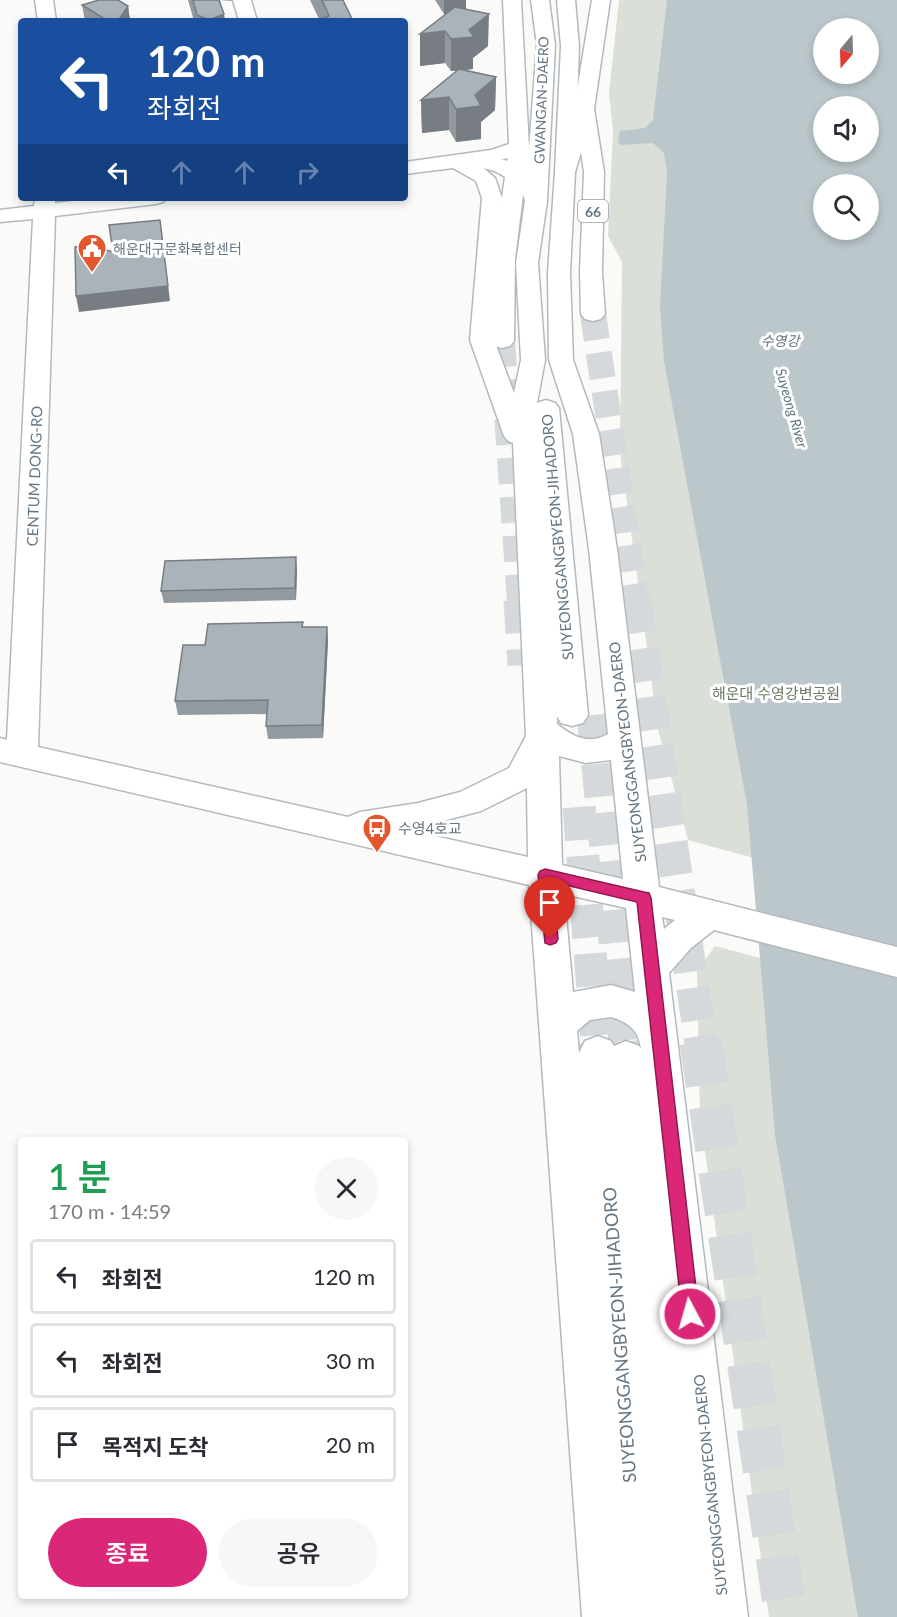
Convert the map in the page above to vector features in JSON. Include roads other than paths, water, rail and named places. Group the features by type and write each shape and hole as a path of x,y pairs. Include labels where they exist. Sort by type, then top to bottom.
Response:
{"main road":[{"path":"44,0 47,18"},
{"path":"242,0 247,18"},
{"path":"502,341 501,304 504,259 519,147 512,0"},
{"name":"GWANGAN-DAERO","path":"536,201 546,45 540,0"},
{"name":"GWANGAN-DAERO","path":"565,172 570,46 566,0"},
{"name":"SUYEONGGANGBYEON-DAERO","path":"601,0 584,109 565,172 559,273 547,360 524,402 527,464 562,724 545,875 606,1617"},
{"name":"66","path":"584,109 594,172 591,272 593,314"},
{"path":"408,168 495,156 519,147"},
{"path":"519,147 536,201"},
{"path":"455,161 482,160 502,164 515,175"},
{"path":"455,161 480,173 490,184 492,198 482,340 527,464"},
{"path":"0,216 45,204 100,201"},
{"name":"SUYEONGGANGBYEON-DAERO","path":"536,201 527,263 547,360 586,434 603,549 652,969 628,1050 724,1617"},
{"name":"CENTUM DONG-RO","path":"11,752 45,204"},
{"name":"SUYEONGGANGBYEON-JIHADORO","path":"547,360 562,724"},
{"path":"342,828 418,816 469,802 520,777 562,724"},
{"path":"562,724 555,742 583,751 604,750 625,739"},
{"path":"11,752 712,914 897,962"},
{"path":"652,969 666,948 692,925 712,914"},
{"path":"558,1024 581,1005 611,1001 639,1010 628,1050"},
{"name":"SUYEONGGANGBYEON-JIHADORO","path":"628,1050 641,1617"},
{"name":"SUYEONGGANGBYEON-JIHADORO","path":"628,1050 682,1617"}],"water":[{"name":"수영강","path":"667,0 897,0 897,1617 858,1617 775,1135 747,804 664,361 660,307 667,173 664,153 653,143 622,145 618,143 620,131 645,128 653,120"}],"tunnel":[{"path":"593,314 636,602"},
{"path":"502,341 520,602"},
{"path":"520,600 524,665"},
{"path":"635,600 701,1043"},
{"path":"593,715 625,1043"},
{"path":"579,807 597,1043"},
{"path":"597,1042 598,1053"},
{"path":"624,1042 626,1058"},
{"path":"701,1042 786,1617"}],"place":[{"name":"해운대구문화복합센터","path":"92,274"},
{"name":"수영4호교","path":"377,854"}],"water label":[{"name":"Suyeong River","path":"792,408"}],"park label":[{"name":"해운대 수영강변공원","path":"776,693"}]}
